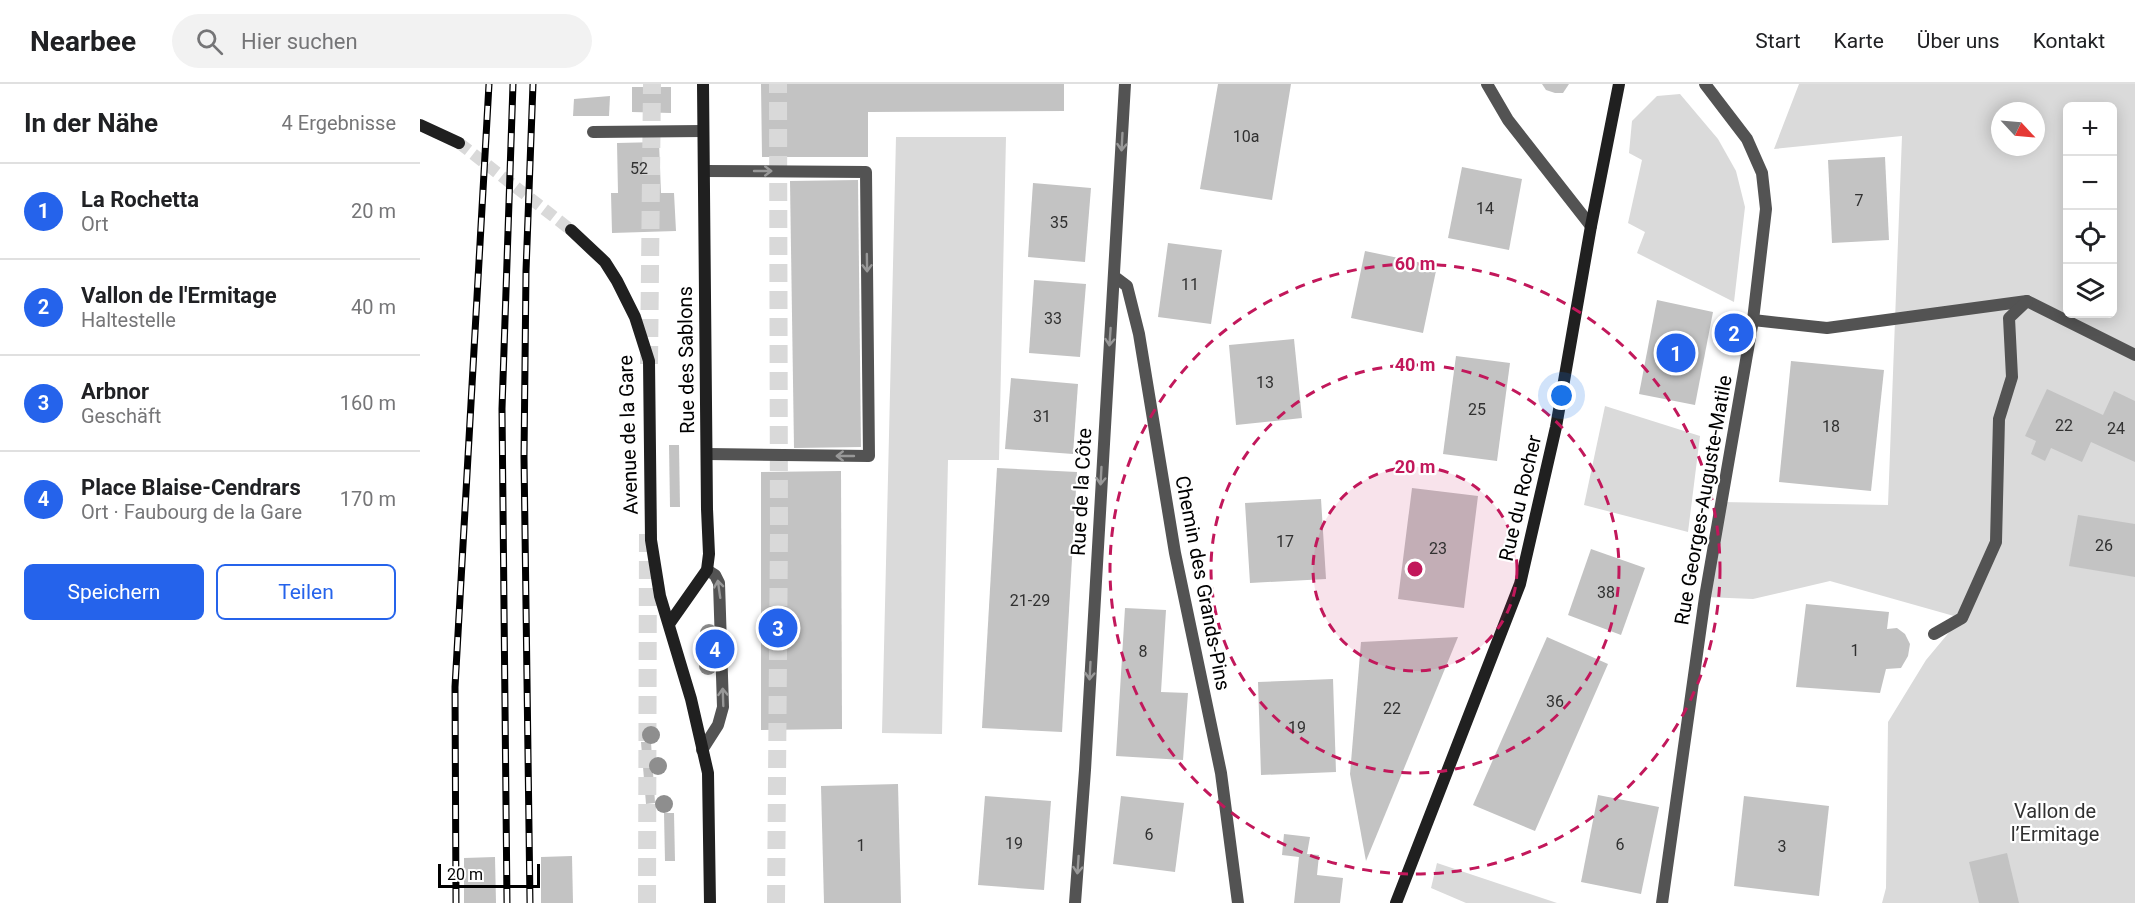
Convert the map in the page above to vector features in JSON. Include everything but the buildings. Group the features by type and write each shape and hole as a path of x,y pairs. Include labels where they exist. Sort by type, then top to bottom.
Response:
{"main road":[{"name":"Rue des Sablons","path":"703,84 709,554 707,570"},
{"name":"Rue du Rocher","path":"1396,903 1520,584 1556,428 1591,226 1619,84"},
{"path":"420,125 459,143"},
{"name":"Avenue de la Gare","path":"571,230 605,262 617,281 635,317 649,361 651,540 660,596 692,699 708,773 710,903"},
{"path":"669,624 707,570"}],"street":[{"name":"Rue de la Côte","path":"1075,903 1085,770 1125,84"},
{"path":"1487,84 1508,120 1591,226"},
{"name":"Rue Georges-Auguste-Matile","path":"1662,903 1705,597 1753,320 1766,209 1762,173 1748,139 1705,84"},
{"path":"592,132 703,131"},
{"path":"704,171 866,172 867,207 869,456 707,454"},
{"name":"Chemin des Grands-Pins","path":"1115,277 1127,286 1139,334 1175,553 1221,773 1238,903"},
{"path":"1753,320 1827,328 2027,301 2135,355"},
{"path":"1934,634 1962,618 1996,542 1999,419 2012,377 2009,318 2027,301"},
{"path":"702,750 718,725 723,707 720,583 715,575 707,570"}],"green space":[{"name":"Vallon de l’Ermitage","path":"1799,84 2135,84 2135,903 1882,903 1886,888 1888,722 1926,660 1961,618 1830,581 1753,599 1705,597 1721,502 1888,505 1902,136 1774,149"},
{"path":"1680,94 1718,139 1736,171 1745,207 1734,302 1637,253 1645,232 1628,223 1642,160 1629,153 1632,121 1657,96"},
{"path":"896,137 1006,137 999,460 948,460 942,734 882,733"},
{"path":"1605,406 1700,436 1688,532 1584,505"},
{"path":"1437,863 1557,903 1466,903 1431,888"}],"tunnel":[{"path":"649,364 652,84"},
{"path":"776,903 779,532 778,84"},
{"path":"459,143 571,230"},
{"path":"647,903 648,533"}],"railway":[{"path":"456,903 455,687 489,84"},
{"path":"507,903 502,409 513,84"},
{"path":"530,903 524,457 526,271 533,84"}],"place":[{"name":"Vallon de l'Ermitage","path":"1734,333"},
{"name":"La Rochetta","path":"1676,353"},
{"name":"Arbnor","path":"778,628"},
{"name":"Place Blaise-Cendrars","path":"715,649"}]}
